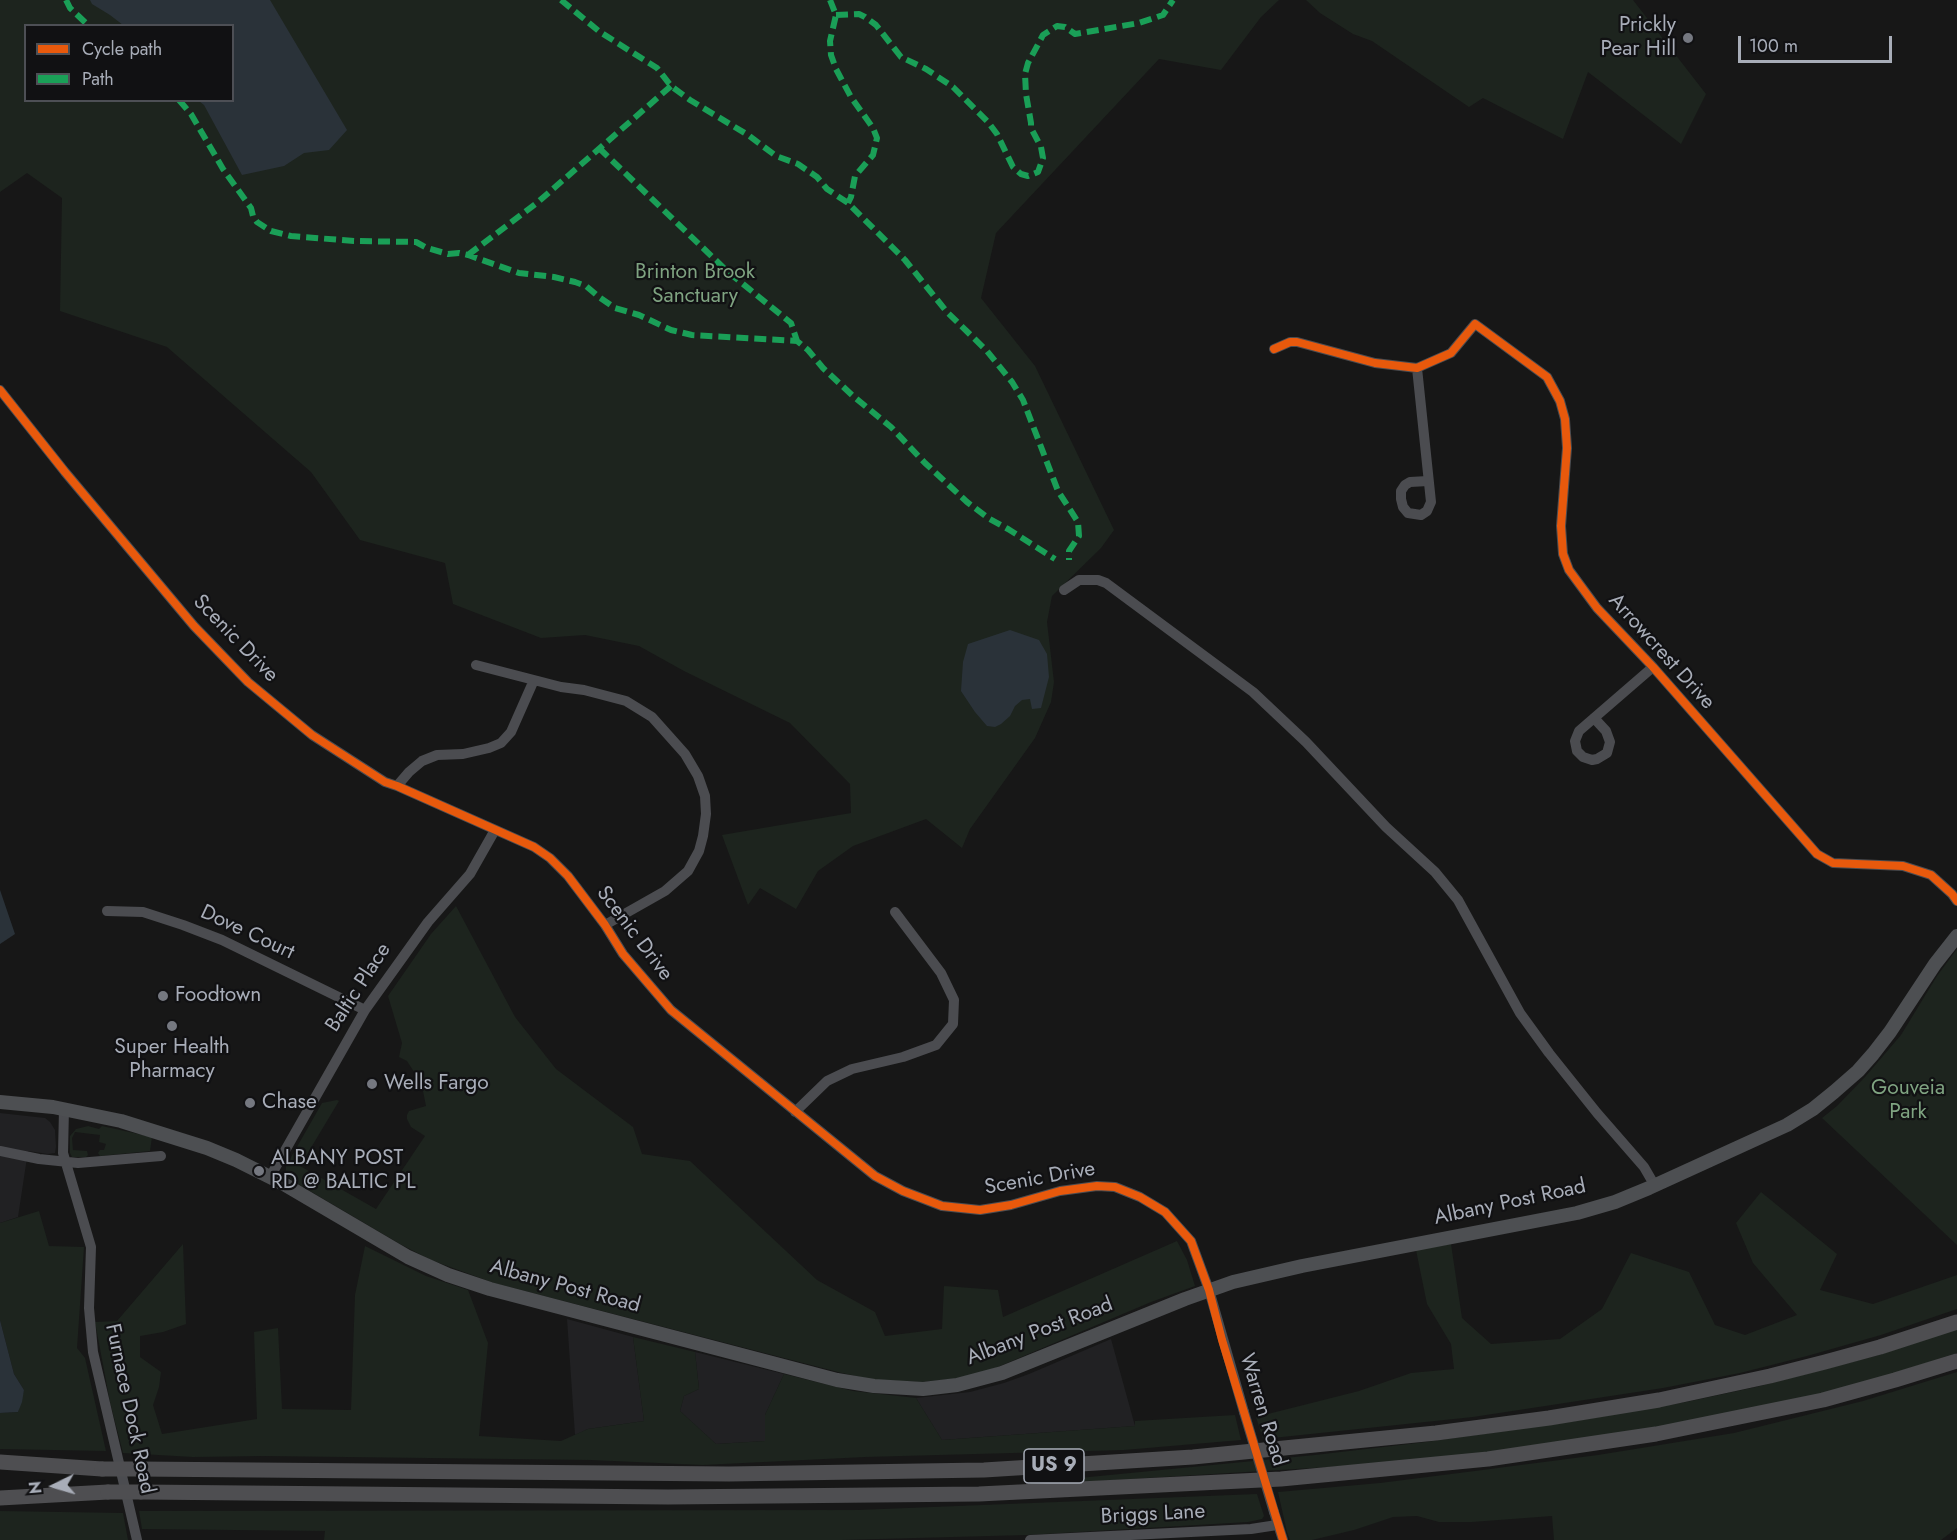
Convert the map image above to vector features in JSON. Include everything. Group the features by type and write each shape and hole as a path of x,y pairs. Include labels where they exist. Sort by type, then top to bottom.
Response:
{"highway":[{"name":"US 9","path":"0,1468 729,1474 984,1470 1193,1457 1436,1433 1659,1400 1825,1362 1957,1322"},
{"name":"US 9","path":"0,1491 668,1497 979,1494 1281,1479 1488,1459 1656,1434 1823,1400 1957,1360"},
{"path":"0,1462 102,1468"},
{"path":"0,1498 108,1492"}],"main road":[{"name":"Albany Post Road","path":"0,1102 64,1109 121,1121 171,1136 236,1160 270,1177 408,1257 462,1280 837,1380 873,1386 923,1389 957,1385 1019,1367 1209,1290 1254,1277 1577,1213 1615,1202 1655,1185 1787,1125 1813,1109 1834,1092 1858,1071 1878,1047 1957,936"}],"street":[{"name":"Arrowcrest Drive","path":"1416,368 1452,353 1475,324 1547,377 1560,401 1565,419 1567,448 1562,526 1563,554 1569,570 1597,608 1824,859 1833,863 1903,866 1931,875 1957,901"},
{"path":"1274,349 1290,342 1297,342 1375,363 1416,368 1428,481"},
{"name":"Scenic Drive","path":"0,390 65,472 194,626 248,682 312,735 385,782 534,847 550,858 568,876 605,925 623,954 671,1010 876,1176 903,1191 942,1206 980,1209 1011,1205 1060,1191 1097,1186 1115,1187 1140,1197 1165,1212 1191,1242 1209,1290"},
{"path":"1064,590 1079,580 1098,580 1106,583 1253,692 1306,742 1386,827 1435,872 1458,900 1520,1013 1583,1096 1644,1167 1655,1185"},
{"path":"476,665 626,701 652,717 685,753 698,776 705,796 706,814 699,851 688,871 664,891 605,925"},
{"path":"1594,718 1653,668"},
{"path":"397,786 422,761 437,755 463,754 501,743 511,732 534,680"},
{"name":"Baltic Place","path":"270,1177 365,1010 428,922 470,874 495,830"},
{"name":"Dove Court","path":"107,911 143,912 183,925 222,940 365,1010"},
{"path":"795,1112 827,1081 852,1069 903,1057 936,1046 953,1024 954,1000 941,973 895,912"},
{"name":"Furnace Dock Road","path":"64,1109 62,1143 90,1241 89,1308 92,1344 137,1540"},
{"path":"0,1151 39,1160 86,1163 160,1156"},
{"name":"Warren Road","path":"1209,1290 1283,1540"},
{"name":"Briggs Lane","path":"1029,1540 1251,1529 1277,1524"}],"shaded area":[{"path":"90,0 270,0 347,130 329,150 304,153 284,166 242,175 200,102 234,102 234,24 122,24 92,4"},
{"path":"1010,630 1039,640 1047,654 1049,677 1041,708 1032,709 1030,699 1022,700 1001,724 995,727 987,726 961,691 963,662 968,644"},
{"path":"0,890 15,934 0,944"},
{"path":"0,1113 45,1118 55,1130 56,1147 55,1153 48,1154 28,1151 18,1217 0,1223"},
{"path":"567,1319 633,1337 644,1421 588,1429 575,1435"},
{"path":"0,1320 14,1374 24,1390 18,1412 0,1413"},
{"path":"1111,1339 1135,1426 942,1440 916,1398 970,1392 1004,1383"},
{"path":"695,1352 784,1374 765,1415 765,1441 716,1444 680,1411 684,1396 699,1389"}],"green space":[{"name":"Brinton Brook Sanctuary","path":"0,0 1279,0 1261,17 1221,70 1159,59 996,233 981,298 1035,366 1114,530 1101,548 1052,596 1047,622 1054,682 1051,702 1035,738 970,829 962,848 926,819 853,846 818,871 796,909 760,888 748,905 722,835 851,813 850,784 790,723 684,671 639,646 585,635 541,638 453,604 445,563 360,540 311,472 167,347 60,311 62,198 27,173 0,192"},
{"path":"1306,0 1633,0 1706,94 1681,144 1588,72 1563,139 1483,98 1469,107 1372,41 1353,34 1320,13"},
{"path":"456,906 515,1017 556,1069 633,1127 642,1154 690,1161 817,1280 875,1312 885,1336 942,1329 944,1286 998,1290 1003,1317 1177,1241 1187,1260 1195,1286 1151,1302 993,1369 962,1378 921,1382 874,1380 838,1372 494,1283 431,1260 293,1181 286,1175 286,1166 322,1103 337,1100 339,1101 300,1166 376,1209 425,1136 411,1127 407,1119 409,1111 426,1106 416,1075 407,1061 399,1057 402,1043 388,996 431,934"},
{"name":"Gouveia Park","path":"1957,949 1957,1245 1822,1118 1865,1077 1901,1035 1937,976"},
{"path":"88,1126 99,1129 102,1126 152,1137 150,1151 100,1156 98,1153 104,1150 106,1144 99,1142 100,1135 75,1132 72,1138 73,1150 87,1151 88,1155 72,1157 70,1136 76,1129"},
{"path":"1761,1192 1837,1254 1820,1290 1873,1304 1957,1275 1957,1309 1881,1335 1807,1356 1740,1373 1663,1388 1473,1417 1263,1439 1256,1417 1359,1391 1411,1373 1454,1369 1451,1344 1427,1304 1416,1250 1451,1244 1462,1318 1491,1344 1560,1339 1602,1309 1631,1253 1689,1272 1715,1325 1745,1335 1797,1315 1753,1263 1736,1223"},
{"path":"39,1211 49,1246 84,1247 77,1348 85,1358 106,1451 0,1449 0,1413 18,1412 24,1390 14,1374 0,1320 0,1223"},
{"path":"183,1244 186,1324 163,1332 140,1336 140,1357 161,1372 153,1405 162,1434 257,1419 254,1332 278,1328 282,1409 351,1410 355,1295 365,1246 426,1276 468,1290 488,1343 479,1436 561,1441 588,1429 644,1421 633,1337 695,1352 699,1389 684,1396 680,1411 716,1444 765,1441 765,1415 784,1374 853,1391 916,1398 942,1440 1135,1426 1135,1421 1235,1415 1241,1440 1124,1450 865,1457 703,1465 591,1460 193,1457 123,1453 110,1402 95,1322 117,1321"},
{"path":"1957,1329 1957,1353 1816,1395 1652,1429 1484,1453 1362,1465 1031,1485 1031,1480 1079,1478 1315,1455 1569,1422 1686,1402 1756,1387 1879,1355"},
{"path":"1957,1372 1957,1528 1941,1540 1554,1540 1552,1516 1439,1522 1417,1516 1393,1517 1354,1530 1312,1540 1290,1540 1278,1492 1467,1472 1598,1455 1734,1433 1863,1401"},
{"path":"1257,1494 1264,1516 1262,1519 1248,1522 1027,1535 842,1540 324,1540 325,1531 142,1529 139,1511 858,1510"},
{"path":"0,1511 123,1513 128,1540 0,1540"}],"marked path":[{"path":"66,0 70,8 87,24"},
{"path":"561,0 600,32 657,68 671,86 690,100 748,135 776,156 798,164 817,177 827,189 848,203 905,260 947,312 987,351 1023,400 1058,491 1078,522 1079,536 1069,551 1069,560"},
{"path":"830,0 836,15 830,41 831,55 851,97 873,128 877,138 873,155 855,176 848,203"},
{"path":"836,15 859,14 865,17 876,25 901,57 926,69 953,87 988,122 997,134 1013,167 1021,174 1028,176 1038,172 1043,158 1041,147 1031,128 1025,74 1028,63 1043,35 1057,26 1065,27 1075,34 1139,23 1163,15 1173,0"},
{"path":"468,255 538,202 671,86"},
{"path":"181,102 191,114 223,169 251,208 257,222 271,231 291,236 354,241 416,242 427,248 448,254 468,255 519,273 575,282 586,286 615,308 639,315 671,330 692,335 797,341 853,396 891,427 967,502 988,518 1055,559"},
{"path":"599,148 727,271 791,323 797,341"}],"cycle path":[{"path":"1274,349 1290,342 1297,342 1375,363 1417,368 1451,353 1475,324 1547,377 1560,401 1565,419 1567,448 1561,526 1563,554 1569,570 1597,608 1653,667 1817,854 1833,863 1903,866 1931,875 1957,901"},
{"path":"0,390 65,472 194,626 248,682 312,735 385,782 534,847 550,858 568,876 605,925 623,954 671,1010 875,1176 903,1191 942,1206 980,1210 1011,1205 1060,1191 1097,1186 1115,1187 1140,1197 1165,1212 1191,1241 1209,1290 1283,1540"}],"place":[{"name":"Prickly Pear Hill","path":"1688,38"},
{"name":"Foodtown","path":"163,996"},
{"name":"Super Health Pharmacy","path":"172,1026"},
{"name":"Wells Fargo","path":"372,1084"},
{"name":"Chase","path":"250,1103"},
{"name":"ALBANY POST RD @ BALTIC PL","path":"259,1171"}]}
